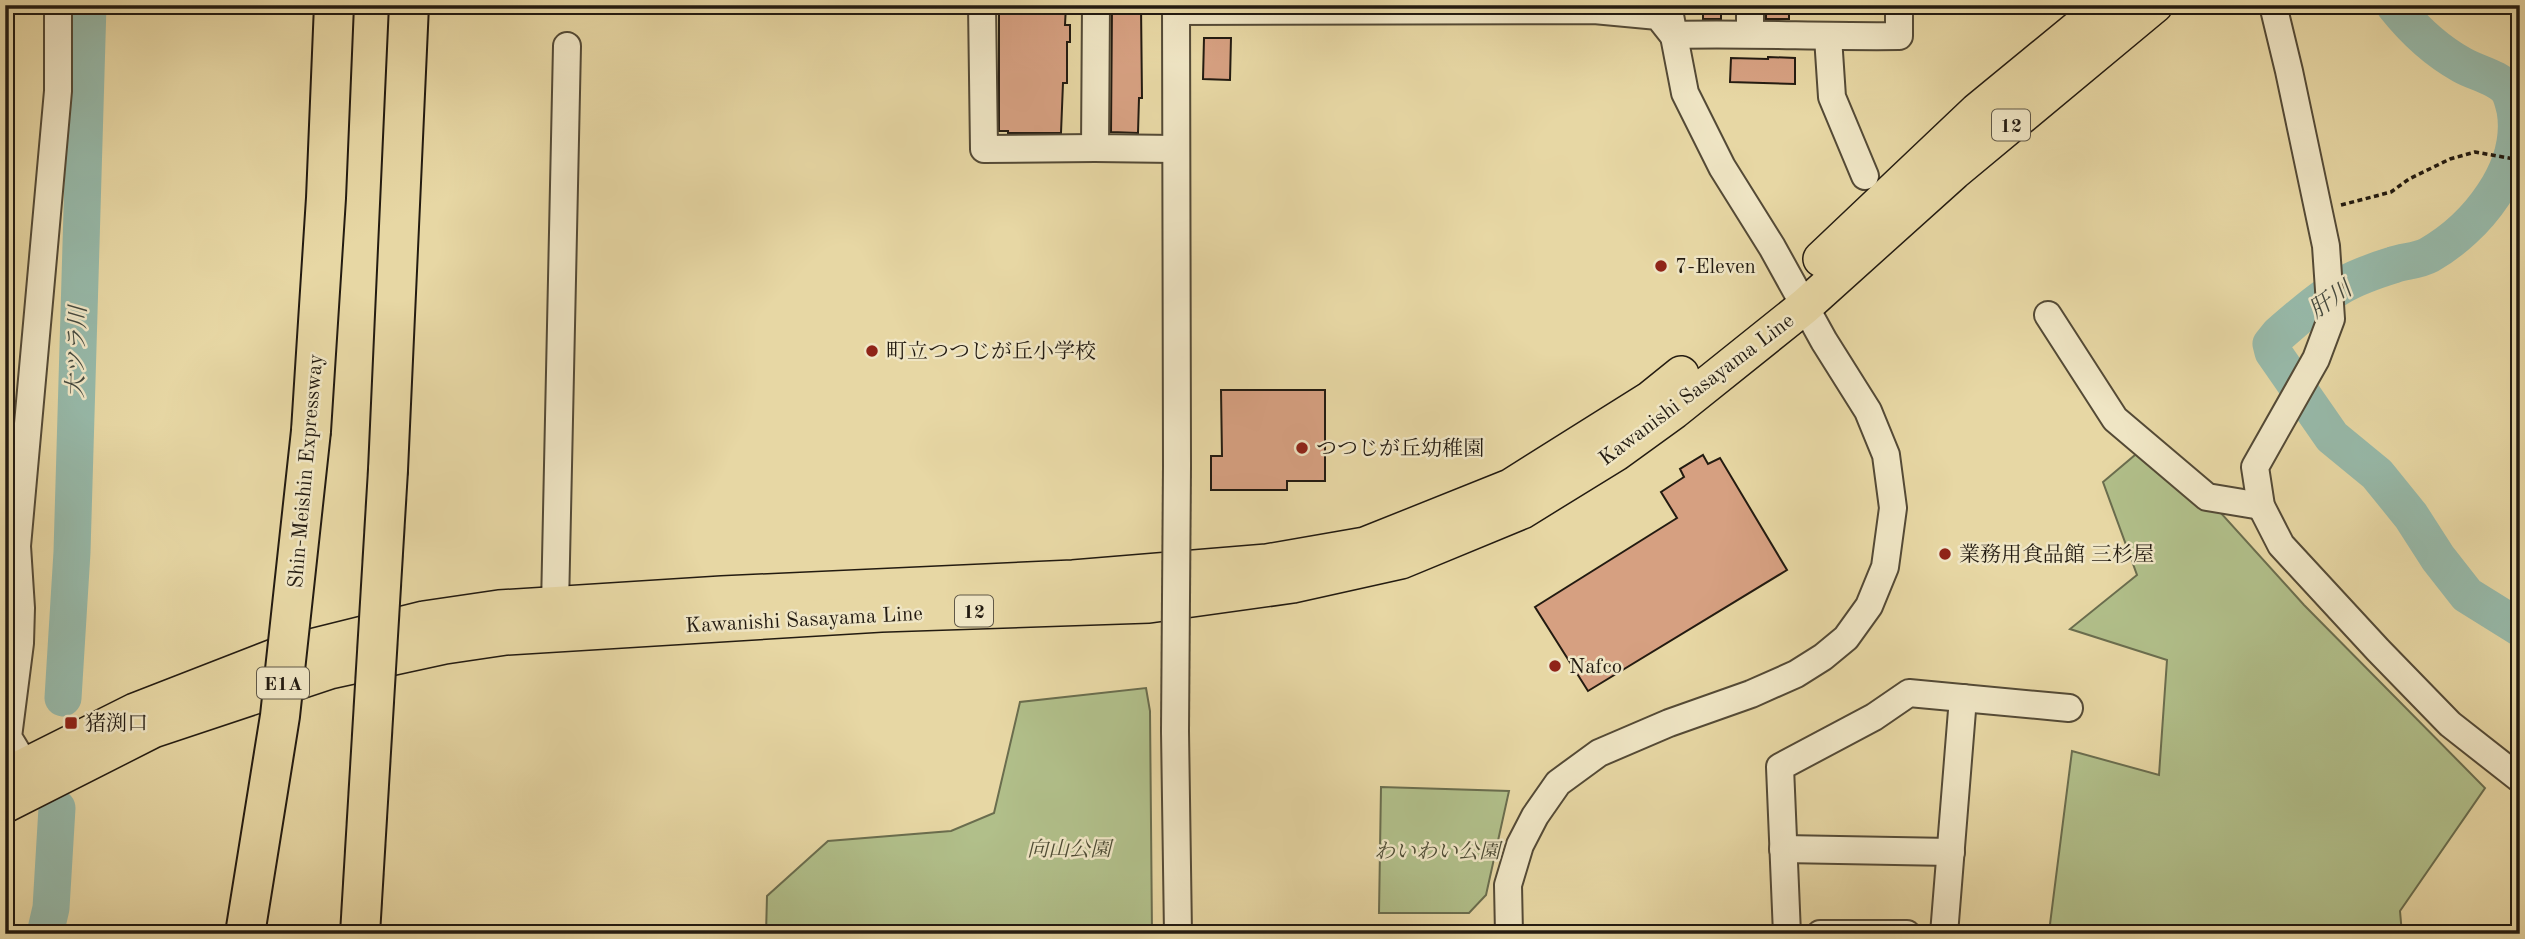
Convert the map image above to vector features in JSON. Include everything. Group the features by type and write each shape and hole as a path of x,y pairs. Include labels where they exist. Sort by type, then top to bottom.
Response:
{"highway":[{"name":"Shin-Meishin Expressway","path":"245,934 280,716 311,431 326,198 334,5"},
{"path":"360,934 388,470 409,5"}],"main road":[{"name":"Kawanishi Sasayama Line","path":"5,805 153,730 330,671 445,646 506,637 881,614 1149,606 1293,585 1401,561 1522,511 1616,453 1674,411 1863,237 1977,111 2106,5"},
{"name":"Kawanishi Sasayama Line","path":"1863,237 1954,172 2155,5"},
{"name":"Kawanishi Sasayama Line","path":"15,770 135,711 279,655 424,619 499,608 722,594 1073,578 1267,562 1365,545 1510,487 1650,399 1799,296"}],"street":[{"path":"15,770 8,737 20,643 21,608 17,546 16,432 58,91 58,5"},
{"path":"982,5 984,149 1175,149"},
{"path":"1096,5 1096,148"},
{"path":"1510,934 1508,885 1520,845 1535,816 1558,783 1598,753 1796,674 1823,657 1846,638 1869,606 1885,567 1893,508 1886,455 1868,411 1722,167 1685,93 1668,5"},
{"path":"1750,33 1751,5"},
{"path":"1673,35 1750,33 1828,37 1899,36 1899,5"},
{"path":"2273,5 2326,246 2331,319 2316,359 2255,467 2261,506 2281,545 2378,650 2450,724 2520,779"},
{"path":"1178,934 1175,731 1176,8 1594,8 1658,16 1673,35"},
{"path":"1828,37 1832,97 1865,176"},
{"path":"555,606 567,46"},
{"path":"2048,315 2115,419 2207,497 2261,506"},
{"path":"1787,934 1780,767 1874,717 1909,693 2070,708"},
{"path":"1944,934 1963,698"},
{"path":"1783,849 1951,852"},
{"path":"1820,934 1907,934"}],"path":[{"path":"2318,211 2391,192 2409,179 2450,159 2475,152 2520,160"}],"green space":[{"path":"2154,439 2304,605 2485,788 2400,911 2402,934 2063,934 2050,924 2072,751 2159,775 2167,660 2070,629 2137,575 2103,482"},
{"name":"向山公園","path":"1146,688 1150,711 1152,934 766,934 767,896 828,841 951,831 994,813 1020,702"},
{"name":"わいわい公園","path":"1381,787 1509,791 1486,895 1469,913 1379,913"}],"building":[{"path":"999,5 1066,5 1065,25 1070,25 1070,42 1067,42 1067,83 1063,83 1061,133 999,131"},
{"path":"1112,5 1141,5 1142,98 1139,98 1138,133 1111,132"},
{"path":"1703,5 1721,5 1721,19 1703,19"},
{"path":"1766,5 1789,5 1789,19 1766,19"},
{"path":"1204,38 1231,38 1230,80 1203,79"},
{"path":"1731,58 1795,58 1795,84 1730,82"},
{"path":"1221,390 1325,390 1325,481 1287,481 1287,490 1211,490 1211,456 1222,456"},
{"path":"1703,455 1708,464 1720,458 1787,570 1588,691 1535,607 1677,518 1661,492 1684,477 1680,469"}],"waterway":[{"name":"大ツラ川","path":"63,698 72,552 88,5"},
{"name":"肝川","path":"2394,5 2417,31 2443,53 2499,82 2508,90 2515,110 2516,132 2505,175 2480,213 2447,243 2425,257 2380,269 2343,285 2302,314 2271,344 2273,352 2332,437 2377,474 2411,516 2438,558 2467,595 2520,628"},
{"name":"大ツラ川","path":"45,934 51,908 57,808"}],"place":[{"name":"7-Eleven","path":"1661,266"},
{"name":"町立つつじが丘小学校","path":"872,351"},
{"name":"つつじが丘幼稚園","path":"1302,448"},
{"name":"業務用食品館 三杉屋","path":"1945,554"},
{"name":"Nafco","path":"1555,666"},
{"name":"猪渕口","path":"71,723"}]}
